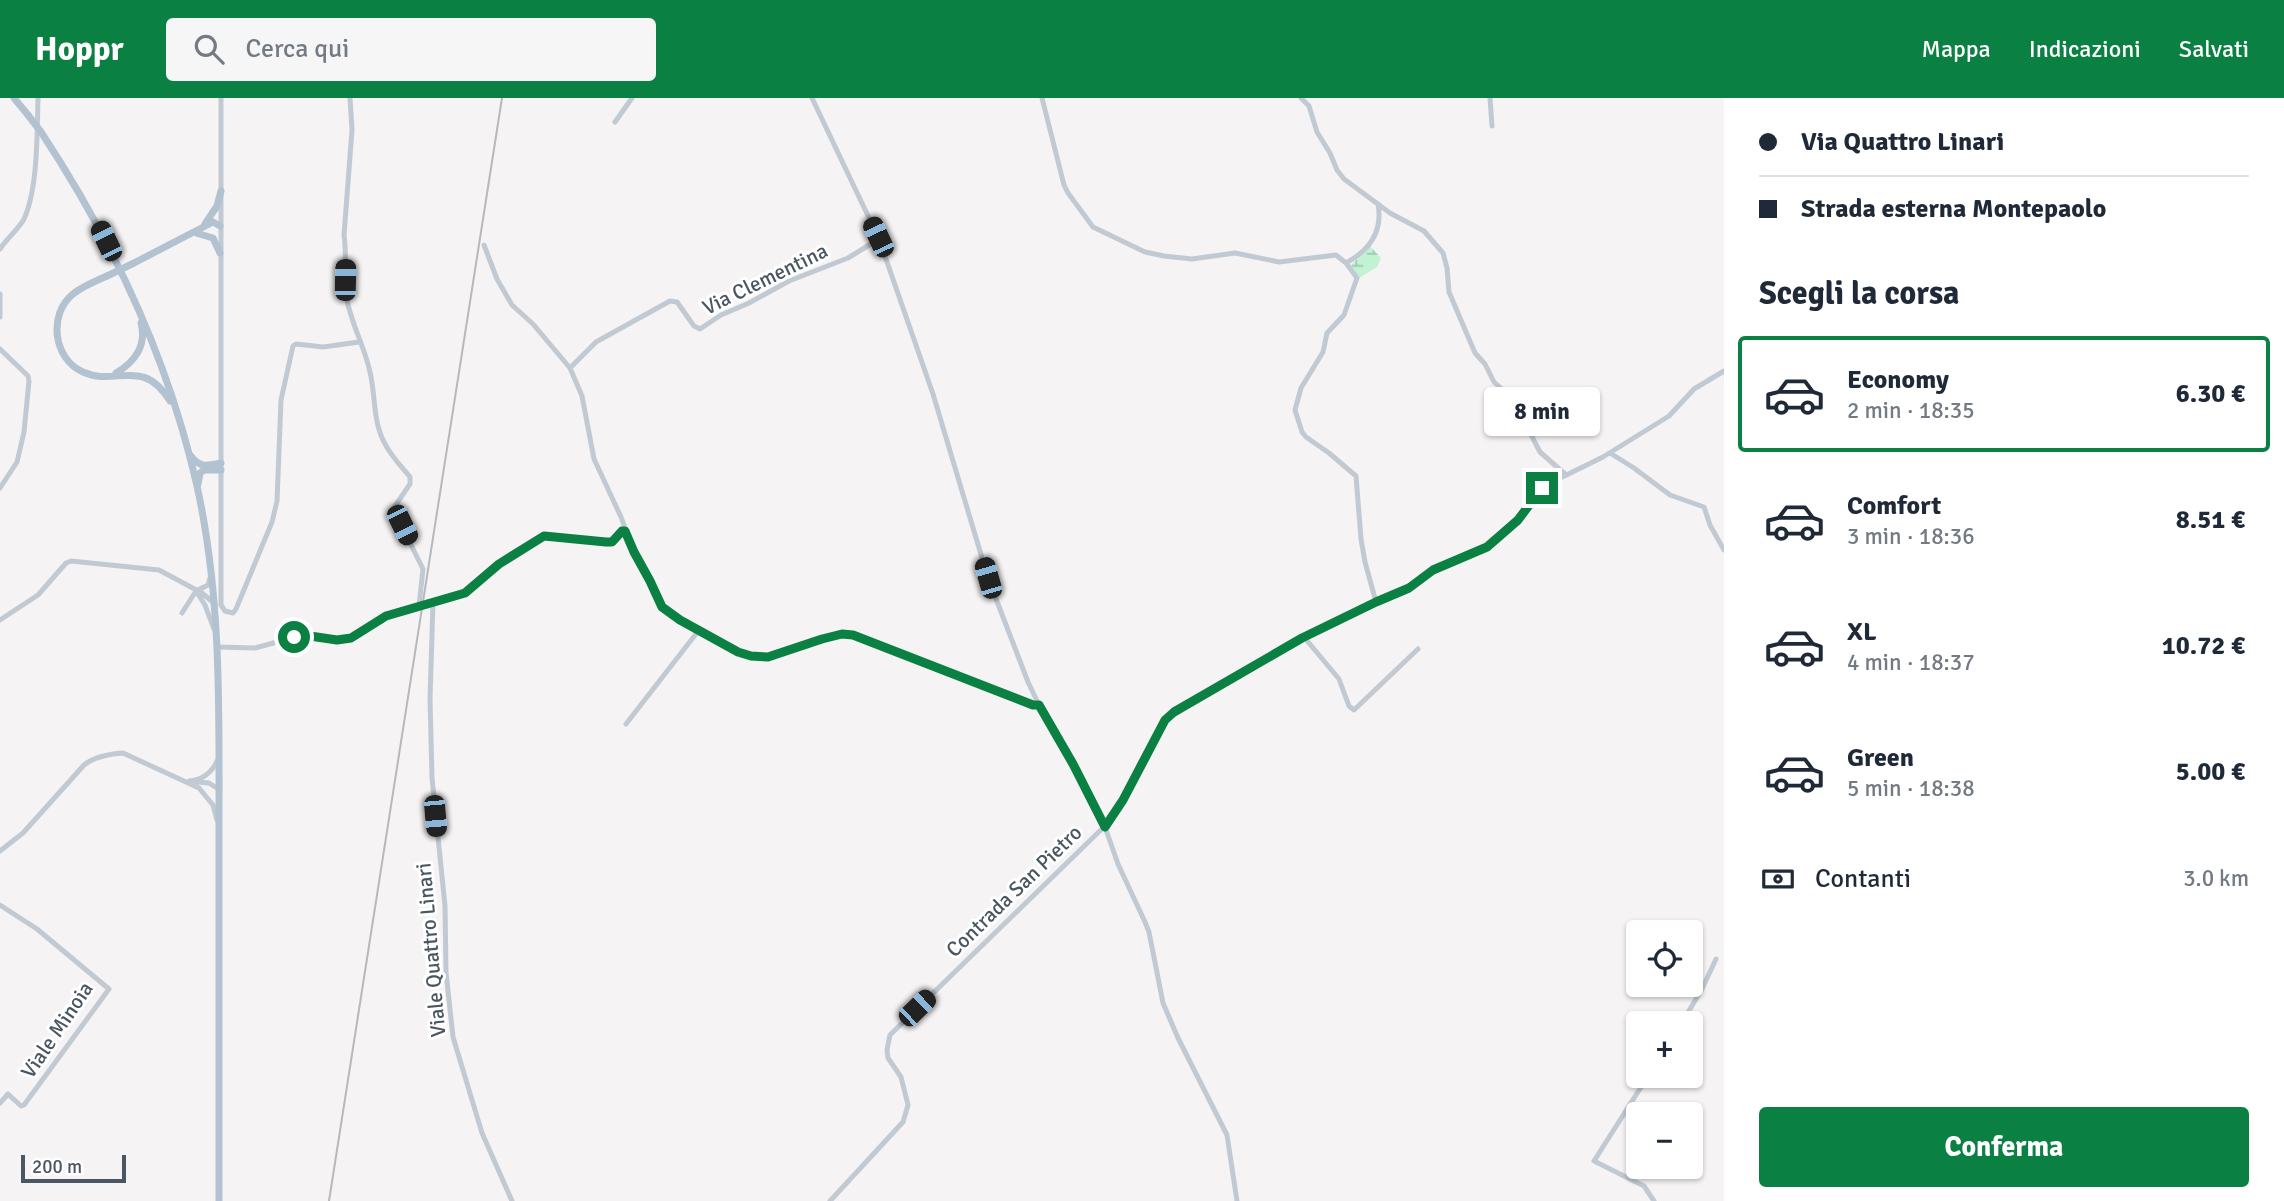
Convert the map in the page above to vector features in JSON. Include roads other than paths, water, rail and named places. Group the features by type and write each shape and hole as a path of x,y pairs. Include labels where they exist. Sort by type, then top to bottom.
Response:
{"main road":[{"path":"14,98 40,132 97,223 137,304 177,414 197,488 215,604 218,642 219,1201"},
{"path":"196,232 217,206 221,191"},
{"path":"177,414 166,394 154,383 136,375 91,374 74,366 63,354 57,334 57,320 65,301 79,290 213,222 220,226"},
{"path":"196,232 213,238 220,253"},
{"path":"112,375 135,359 140,346 142,329 137,304"},
{"path":"188,450 200,465 221,466"},
{"path":"197,488 202,471 221,466"}],"street":[{"path":"0,249 21,223 29,205 34,173 38,98"},
{"path":"221,98 221,605 225,611 233,613 269,529 277,500 281,400 293,346 323,347 359,342"},
{"path":"350,98 352,130 344,235 346,296 370,369 375,413 382,440 410,477 410,484 393,509 424,572 419,606"},
{"path":"615,122 632,98"},
{"path":"812,98 879,239 933,394 988,578 1039,705 1105,827 1149,932 1157,981 1166,1012 1227,1136 1237,1201"},
{"path":"1042,98 1061,177 1068,193 1093,227 1145,252 1164,256 1192,259 1235,253 1279,262 1336,256 1346,263 1357,278 1341,320 1327,333 1323,352 1301,388 1295,410 1306,437 1356,476 1363,550 1376,602"},
{"path":"1301,98 1309,106 1317,132 1340,174 1390,213 1424,231 1443,253 1449,292 1475,353 1488,369 1494,382 1513,398 1540,452 1565,474"},
{"path":"1490,98 1492,126"},
{"path":"1346,263 1361,254 1377,229 1380,220 1378,204"},
{"name":"Via Clementina","path":"570,368 592,345 670,301 676,300 694,326 700,329 721,315 789,281 848,258 879,239"},
{"path":"484,245 497,279 512,304 533,324 570,368 582,396 592,454 634,552 662,607 738,652 763,657 842,634 853,635 1033,705 1039,705"},
{"path":"0,294 0,317"},
{"path":"0,349 28,376 29,381 24,432 17,463 0,488"},
{"name":"Contrada San Pietro","path":"830,1201 900,1127 905,1115 908,1105 901,1077 888,1058 890,1035 1105,827 1123,800 1165,720 1174,712 1304,637 1409,588 1433,570 1492,543 1518,520 1542,488 1610,453 1669,416 1694,389 1724,372"},
{"path":"1610,453 1666,493 1704,508 1724,550"},
{"path":"196,591 205,605 218,642 255,648 299,636 346,639 356,636 386,616 465,593 499,564 544,536 612,542 622,531 627,532"},
{"path":"0,620 38,595 66,563 71,561 163,571 207,596 215,604 211,607 205,605"},
{"path":"182,613 196,591 208,585 211,575"},
{"name":"Viale Quattro Linari","path":"433,602 430,699 432,778 445,906 446,972 453,1037 482,1133 512,1201"},
{"path":"626,724 699,630"},
{"path":"1304,637 1339,679 1349,706 1354,710 1418,649"},
{"path":"0,851 23,833 91,760 122,753 176,778 209,783 219,790"},
{"path":"191,781 211,772 219,754"},
{"path":"191,781 213,805 219,826"},
{"path":"200,788 219,790"},
{"name":"Viale Minoia","path":"0,905 37,929 109,989 24,1105 21,1106 8,1094 0,1103"},
{"path":"1689,1011 1716,959"},
{"path":"1640,1088 1594,1161 1644,1186 1654,1201"}],"railway":[{"path":"329,1201 502,98"}]}
